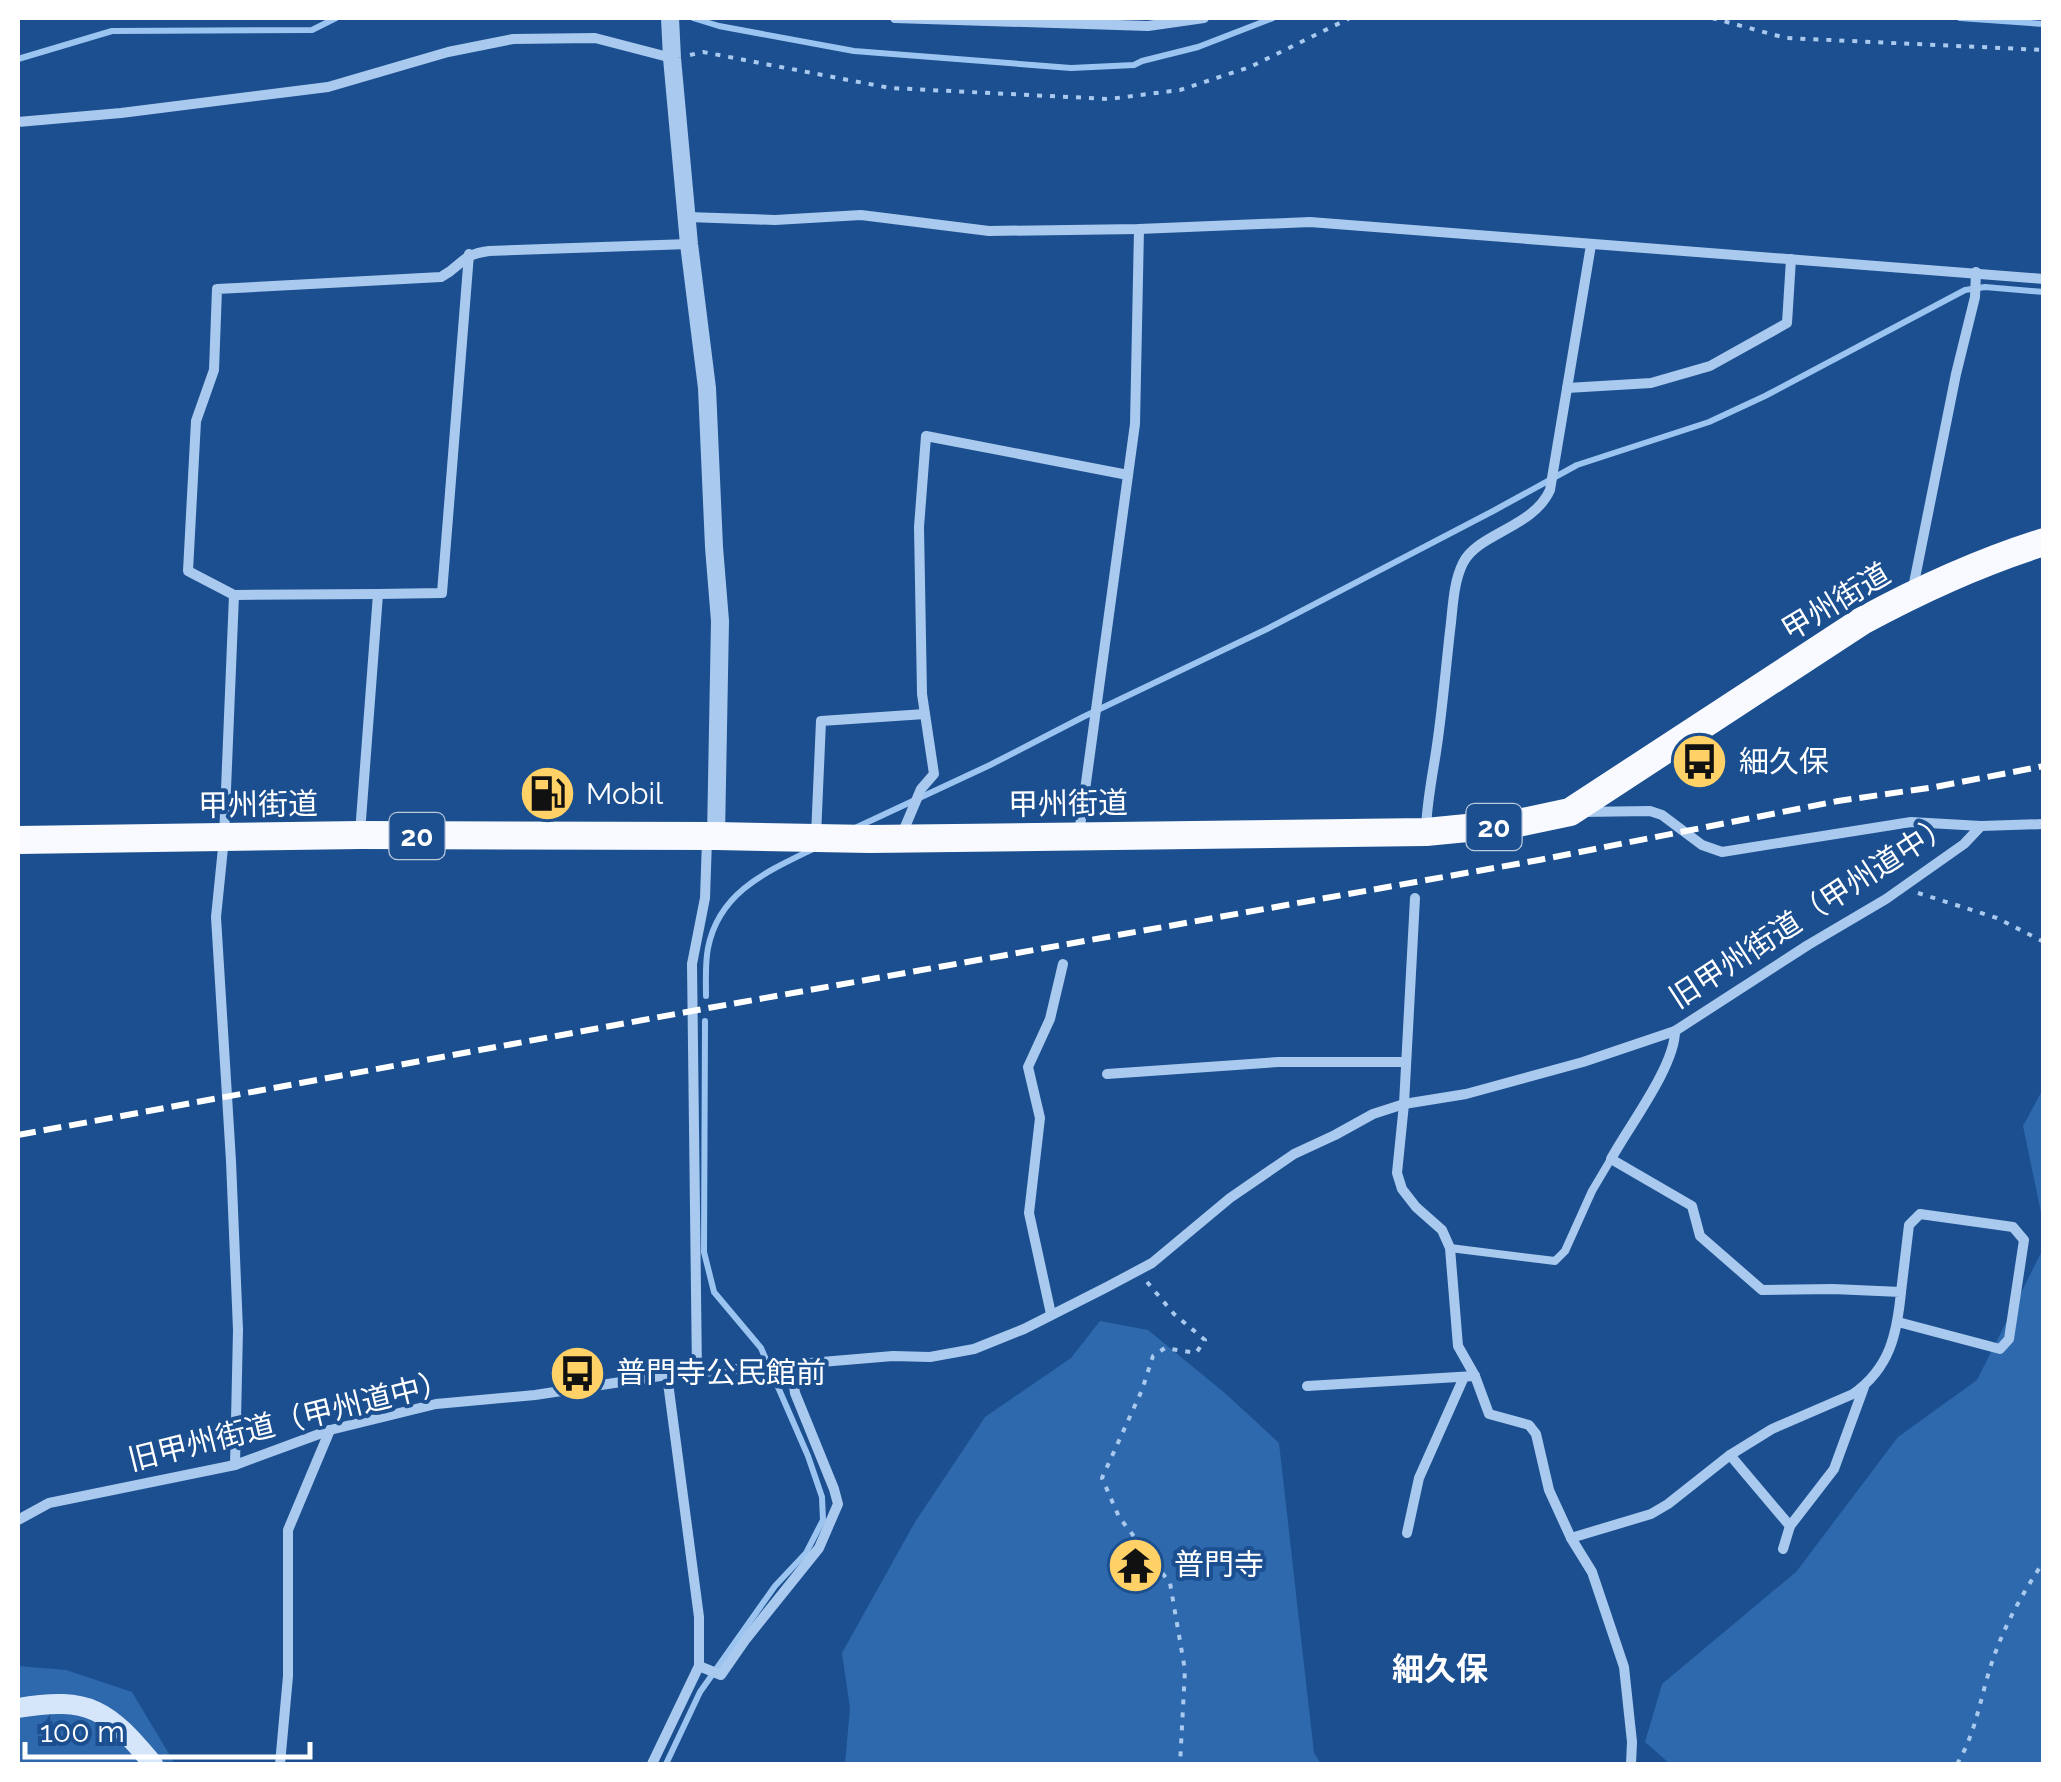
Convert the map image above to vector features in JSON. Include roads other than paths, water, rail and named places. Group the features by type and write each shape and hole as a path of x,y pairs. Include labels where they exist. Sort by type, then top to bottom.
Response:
{"highway":[{"name":"甲州街道","path":"18,840 360,836 870,839 905,826 1079,837 1426,832 1518,823 1570,812 1829,642 1912,594 1964,569 2044,542"}],"main road":[{"path":"18,1708 51,1702 86,1706 124,1728 154,1764"}],"street":[{"path":"670,18 689,244 707,388 720,621 712,836 692,964 697,1373"},
{"path":"895,18 1148,26 1204,18"},
{"path":"18,122 328,86 448,52 513,39 596,38 672,50"},
{"path":"687,216 775,220 861,216 989,231 1310,222 2044,279"},
{"path":"1079,837 1135,424 1140,229"},
{"path":"469,254 442,593 234,595 188,571 196,421 214,370 217,288 441,277 469,254 689,244"},
{"path":"1426,832 1456,587 1464,560 1536,511 1550,490 1592,245"},
{"path":"1567,388 1666,379 1710,366 1788,323 1791,259"},
{"path":"1912,594 1975,297 1976,276"},
{"path":"905,826 920,789 934,774 922,694 919,528 926,436 1128,476"},
{"path":"360,836 378,594"},
{"path":"234,595 224,838 216,916 238,1330 235,1465"},
{"path":"816,838 822,721 925,714"},
{"path":"1570,812 1650,811 1662,815 1702,846 1722,852 1910,822 1981,826"},
{"name":"旧甲州街道（甲州道中）","path":"18,1520 49,1504 235,1465 330,1430 436,1404 535,1395 666,1375 930,1356 974,1348 1024,1329 1152,1263 1230,1198 1294,1154 1373,1114 1404,1104 1466,1094 1675,1031 1902,888 1964,844 1981,826 2044,824"},
{"path":"1416,898 1397,1174 1402,1189 1442,1230 1450,1248 1458,1346 1469,1376 1489,1414 1529,1425 1536,1434 1550,1490 1571,1538 1592,1572 1624,1667 1632,1764"},
{"path":"1051,1314 1029,1213 1040,1118 1028,1067 1050,1019 1064,964"},
{"path":"1675,1031 1675,1043 1660,1076 1611,1159 1692,1206 1700,1236 1762,1290 1901,1292"},
{"path":"1107,1074 1278,1062 1406,1062"},
{"path":"1571,1538 1651,1514 1772,1429 1854,1394 1864,1386 1890,1353 1898,1322 1910,1225 1920,1214 2013,1226 2024,1240 2009,1338 2000,1348 1898,1322"},
{"path":"700,1667 720,1674 819,1548 838,1504 786,1364"},
{"path":"652,1764 700,1667 698,1617 666,1375"},
{"path":"1307,1386 1469,1376"},
{"path":"1407,1532 1420,1478 1469,1376"},
{"path":"1783,1549 1790,1526 1834,1468 1864,1386"},
{"path":"280,1764 288,1676 288,1530 330,1430"},
{"path":"1730,1455 1790,1526"}],"lane":[{"path":"1450,1248 1555,1261 1565,1251 1611,1159"}],"waterway":[{"path":"18,59 112,31 312,30 336,18"},
{"path":"693,18 854,51 1071,68 1134,65 1198,47 1273,18"},
{"path":"1960,18 2044,24"},
{"path":"855,828 1267,629 1577,465 1709,422 1965,290 1985,287 2044,292"},
{"path":"706,996 708,948 722,912 747,886 813,849"},
{"path":"666,1764 700,1692 775,1586 806,1553 823,1520 822,1497 808,1456 761,1348 714,1292 704,1252 705,1021"}],"railway":[{"path":"18,1135 2044,766"}],"place":[{"name":"細久保","path":"1700,762"},
{"name":"Mobil","path":"547,794"},
{"name":"普門寺公民館前","path":"577,1373"},
{"name":"普門寺","path":"1135,1565"}],"district":[{"name":"細久保","path":"1440,1669"}]}
